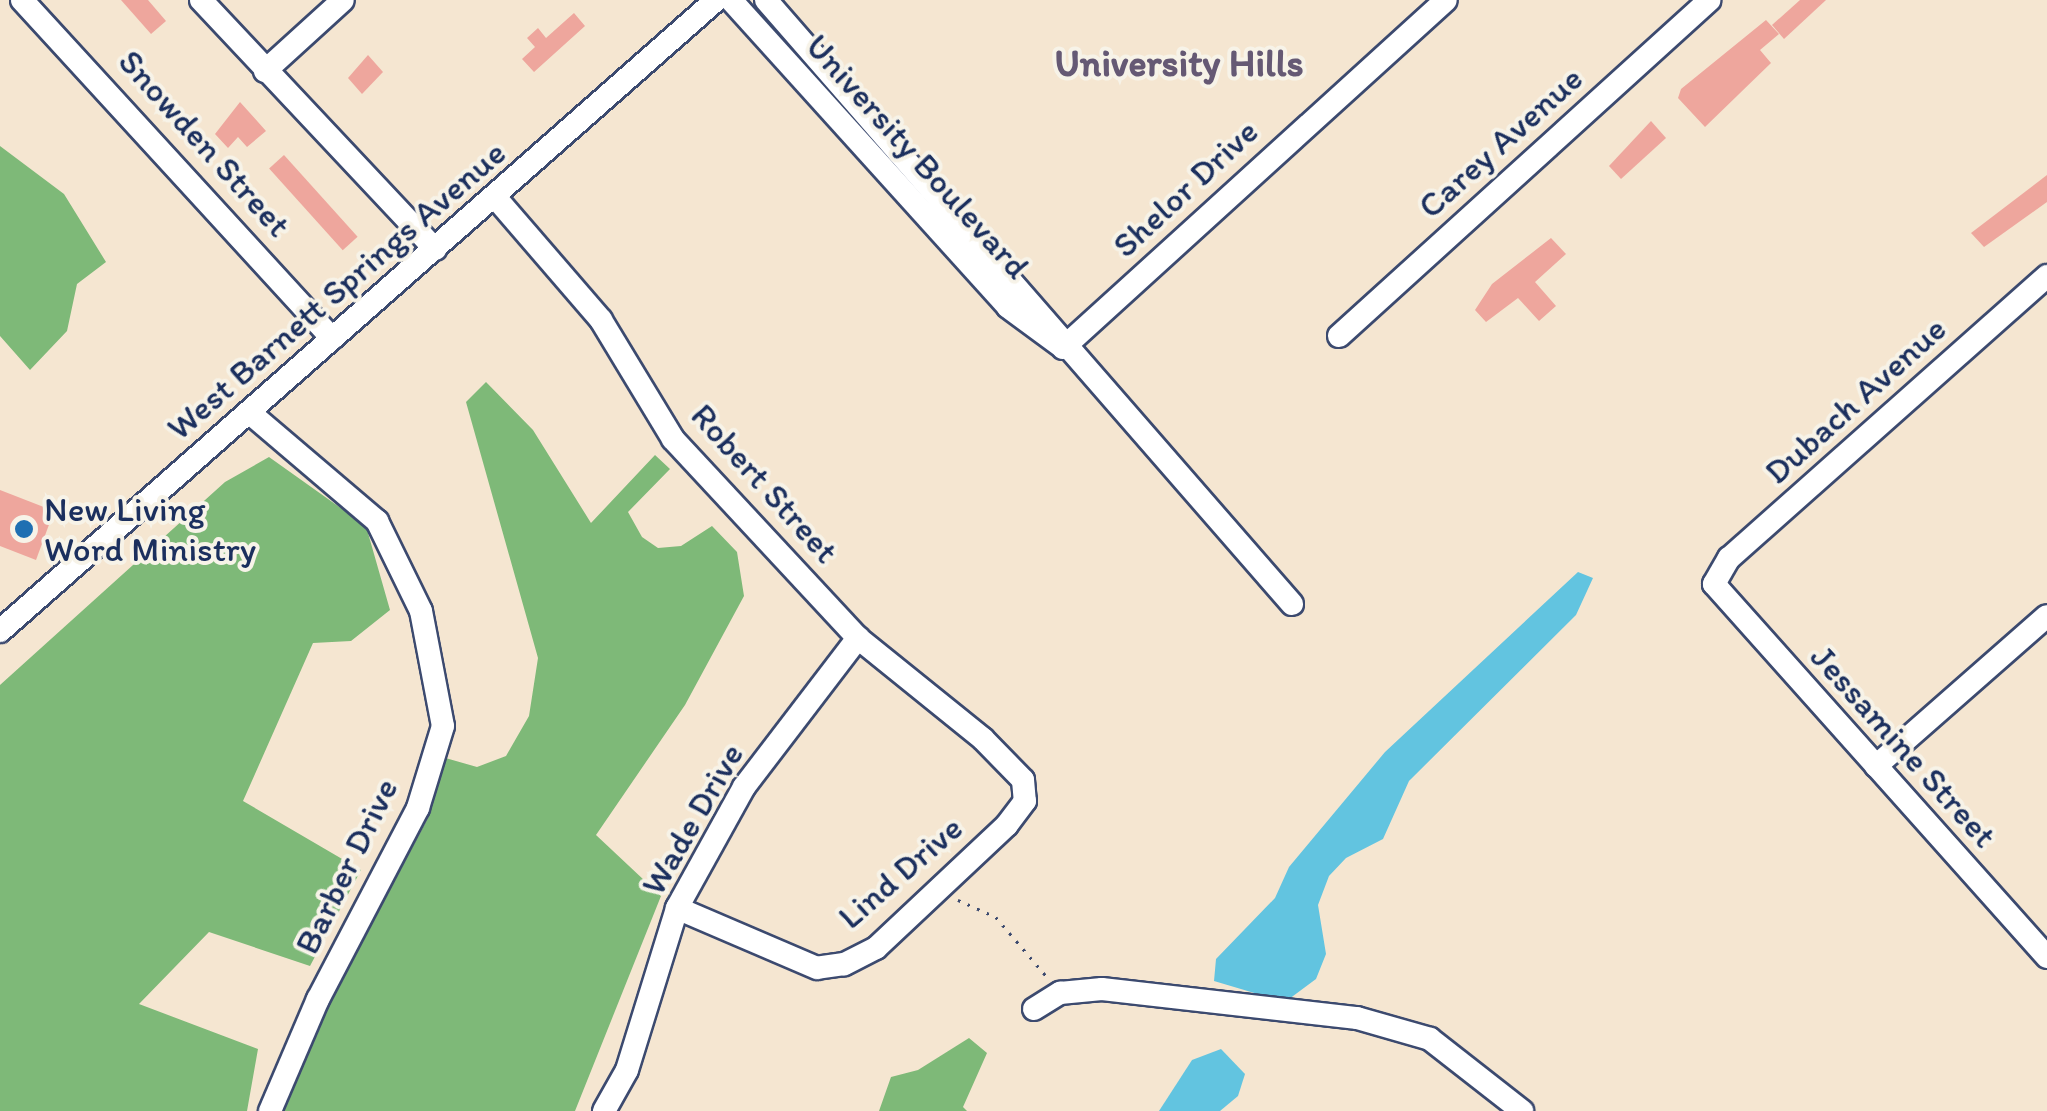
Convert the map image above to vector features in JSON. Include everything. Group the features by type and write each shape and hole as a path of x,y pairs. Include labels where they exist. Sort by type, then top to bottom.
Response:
{"street":[{"name":"Snowden Street","path":"22,0 332,338"},
{"path":"201,0 435,249"},
{"path":"265,71 343,0"},
{"name":"West Barnett Springs Avenue","path":"0,631 716,0"},
{"name":"University Boulevard","path":"731,0 1008,307 1064,348"},
{"name":"University Boulevard","path":"766,0 1011,275 1064,348 1292,604"},
{"name":"Shelor Drive","path":"1064,348 1446,0"},
{"name":"Carey Avenue","path":"1339,336 1709,0"},
{"name":"Robert Street","path":"494,197 602,320 673,439 858,638 983,739 1023,780"},
{"name":"Dubach Avenue","path":"1714,580 1730,558 2047,276"},
{"name":"Barber Drive","path":"250,413 377,521 421,611 443,726 418,808 318,999 270,1111"},
{"name":"Jessamine Street","path":"1714,580 1726,603 2047,957"},
{"path":"1876,766 2047,616"},
{"name":"Wade Drive","path":"604,1111 627,1070 678,908 744,787 858,638"},
{"name":"Lind Drive","path":"678,908 818,968 876,948 1007,825 1024,802 1023,780"},
{"path":"1034,1009 1062,992 1102,988 1414,1030 1522,1111"}],"path":[{"path":"944,885 959,900 996,918 1062,992"}],"green space":[{"path":"0,146 64,194 106,262 77,284 67,331 30,370 0,336"},
{"path":"486,382 533,430 591,523 655,455 670,469 628,512 642,537 658,548 681,546 712,526 737,552 744,596 685,705 596,835 661,896 575,1111 283,1111 313,1032 428,818 442,757 477,767 506,756 529,716 538,658 466,402"},
{"path":"269,457 366,526 390,610 351,641 313,643 243,801 361,870 310,966 209,932 139,1004 258,1049 247,1111 0,1111 0,685 225,482"},
{"path":"969,1038 987,1053 963,1107 967,1111 879,1111 891,1077 918,1070"}],"water":[{"path":"1578,572 1593,578 1576,615 1409,781 1383,839 1346,858 1329,876 1318,905 1326,954 1316,979 1285,1002 1214,981 1216,959 1275,898 1289,867 1385,752"},
{"path":"1221,1049 1245,1074 1238,1096 1220,1111 1159,1111 1192,1060"}],"building":[{"path":"121,0 148,0 166,21 151,34"},
{"path":"1800,0 1826,0 1784,39 1772,25"},
{"path":"574,13 585,26 534,72 522,59 535,47 527,38 538,28 546,38"},
{"path":"1766,20 1779,34 1760,50 1771,63 1705,127 1678,98 1681,89"},
{"path":"368,55 383,72 362,94 348,78"},
{"path":"240,102 266,131 247,147 238,137 228,148 215,134"},
{"path":"1651,121 1666,138 1621,179 1609,166"},
{"path":"284,155 358,237 343,250 269,168"},
{"path":"2047,175 2047,202 1984,247 1971,233"},
{"path":"1551,238 1566,254 1535,282 1556,306 1539,321 1518,298 1486,322 1475,310 1492,284"},
{"name":"New Living Word Ministry","path":"0,490 54,511 36,560 0,546"}],"place":[{"name":"New Living Word Ministry","path":"24,529"}],"district":[{"name":"University Hills","path":"1179,64"}]}
